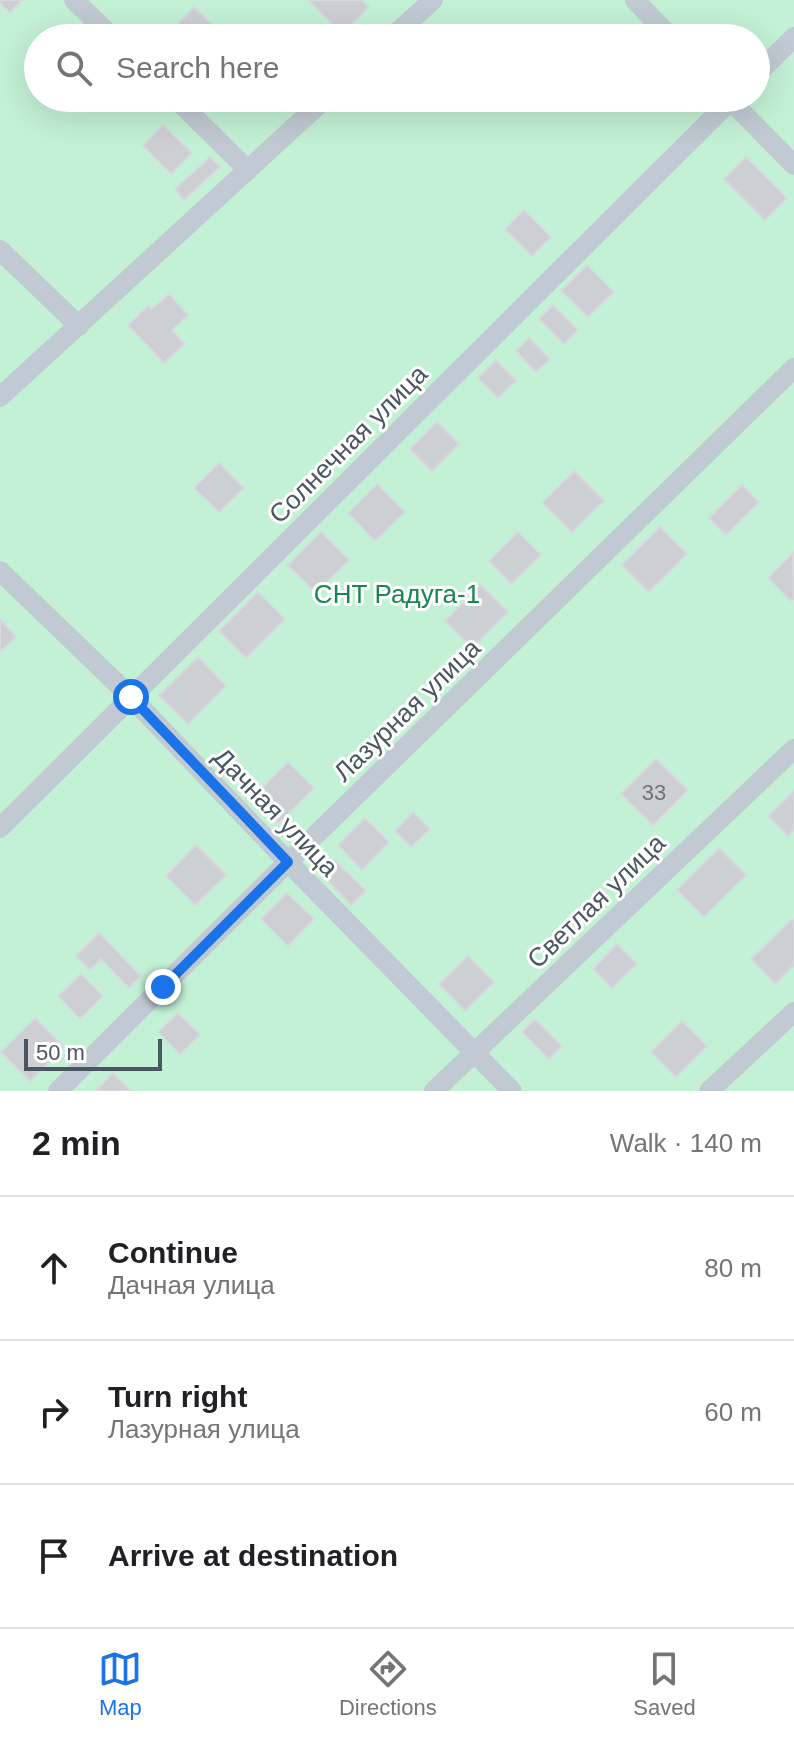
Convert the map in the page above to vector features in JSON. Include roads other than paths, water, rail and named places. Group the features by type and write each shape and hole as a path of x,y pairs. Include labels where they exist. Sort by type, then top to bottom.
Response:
{"street":[{"path":"74,0 99,24"},
{"path":"635,0 658,24"},
{"path":"402,24 418,4"},
{"path":"770,61 794,37"},
{"path":"189,112 248,170"},
{"path":"0,397 311,112"},
{"name":"Солнечная улица","path":"0,828 718,112"},
{"path":"743,112 794,165"},
{"path":"0,250 79,326"},
{"name":"Лазурная улица","path":"58,1091 794,368"},
{"name":"Дачная улица","path":"0,571 131,697 512,1091"},
{"name":"Светлая улица","path":"434,1091 794,749"},
{"path":"709,1091 794,1012"}],"park label":[{"name":"СНТ Радуга-1","path":"397,594"}]}
